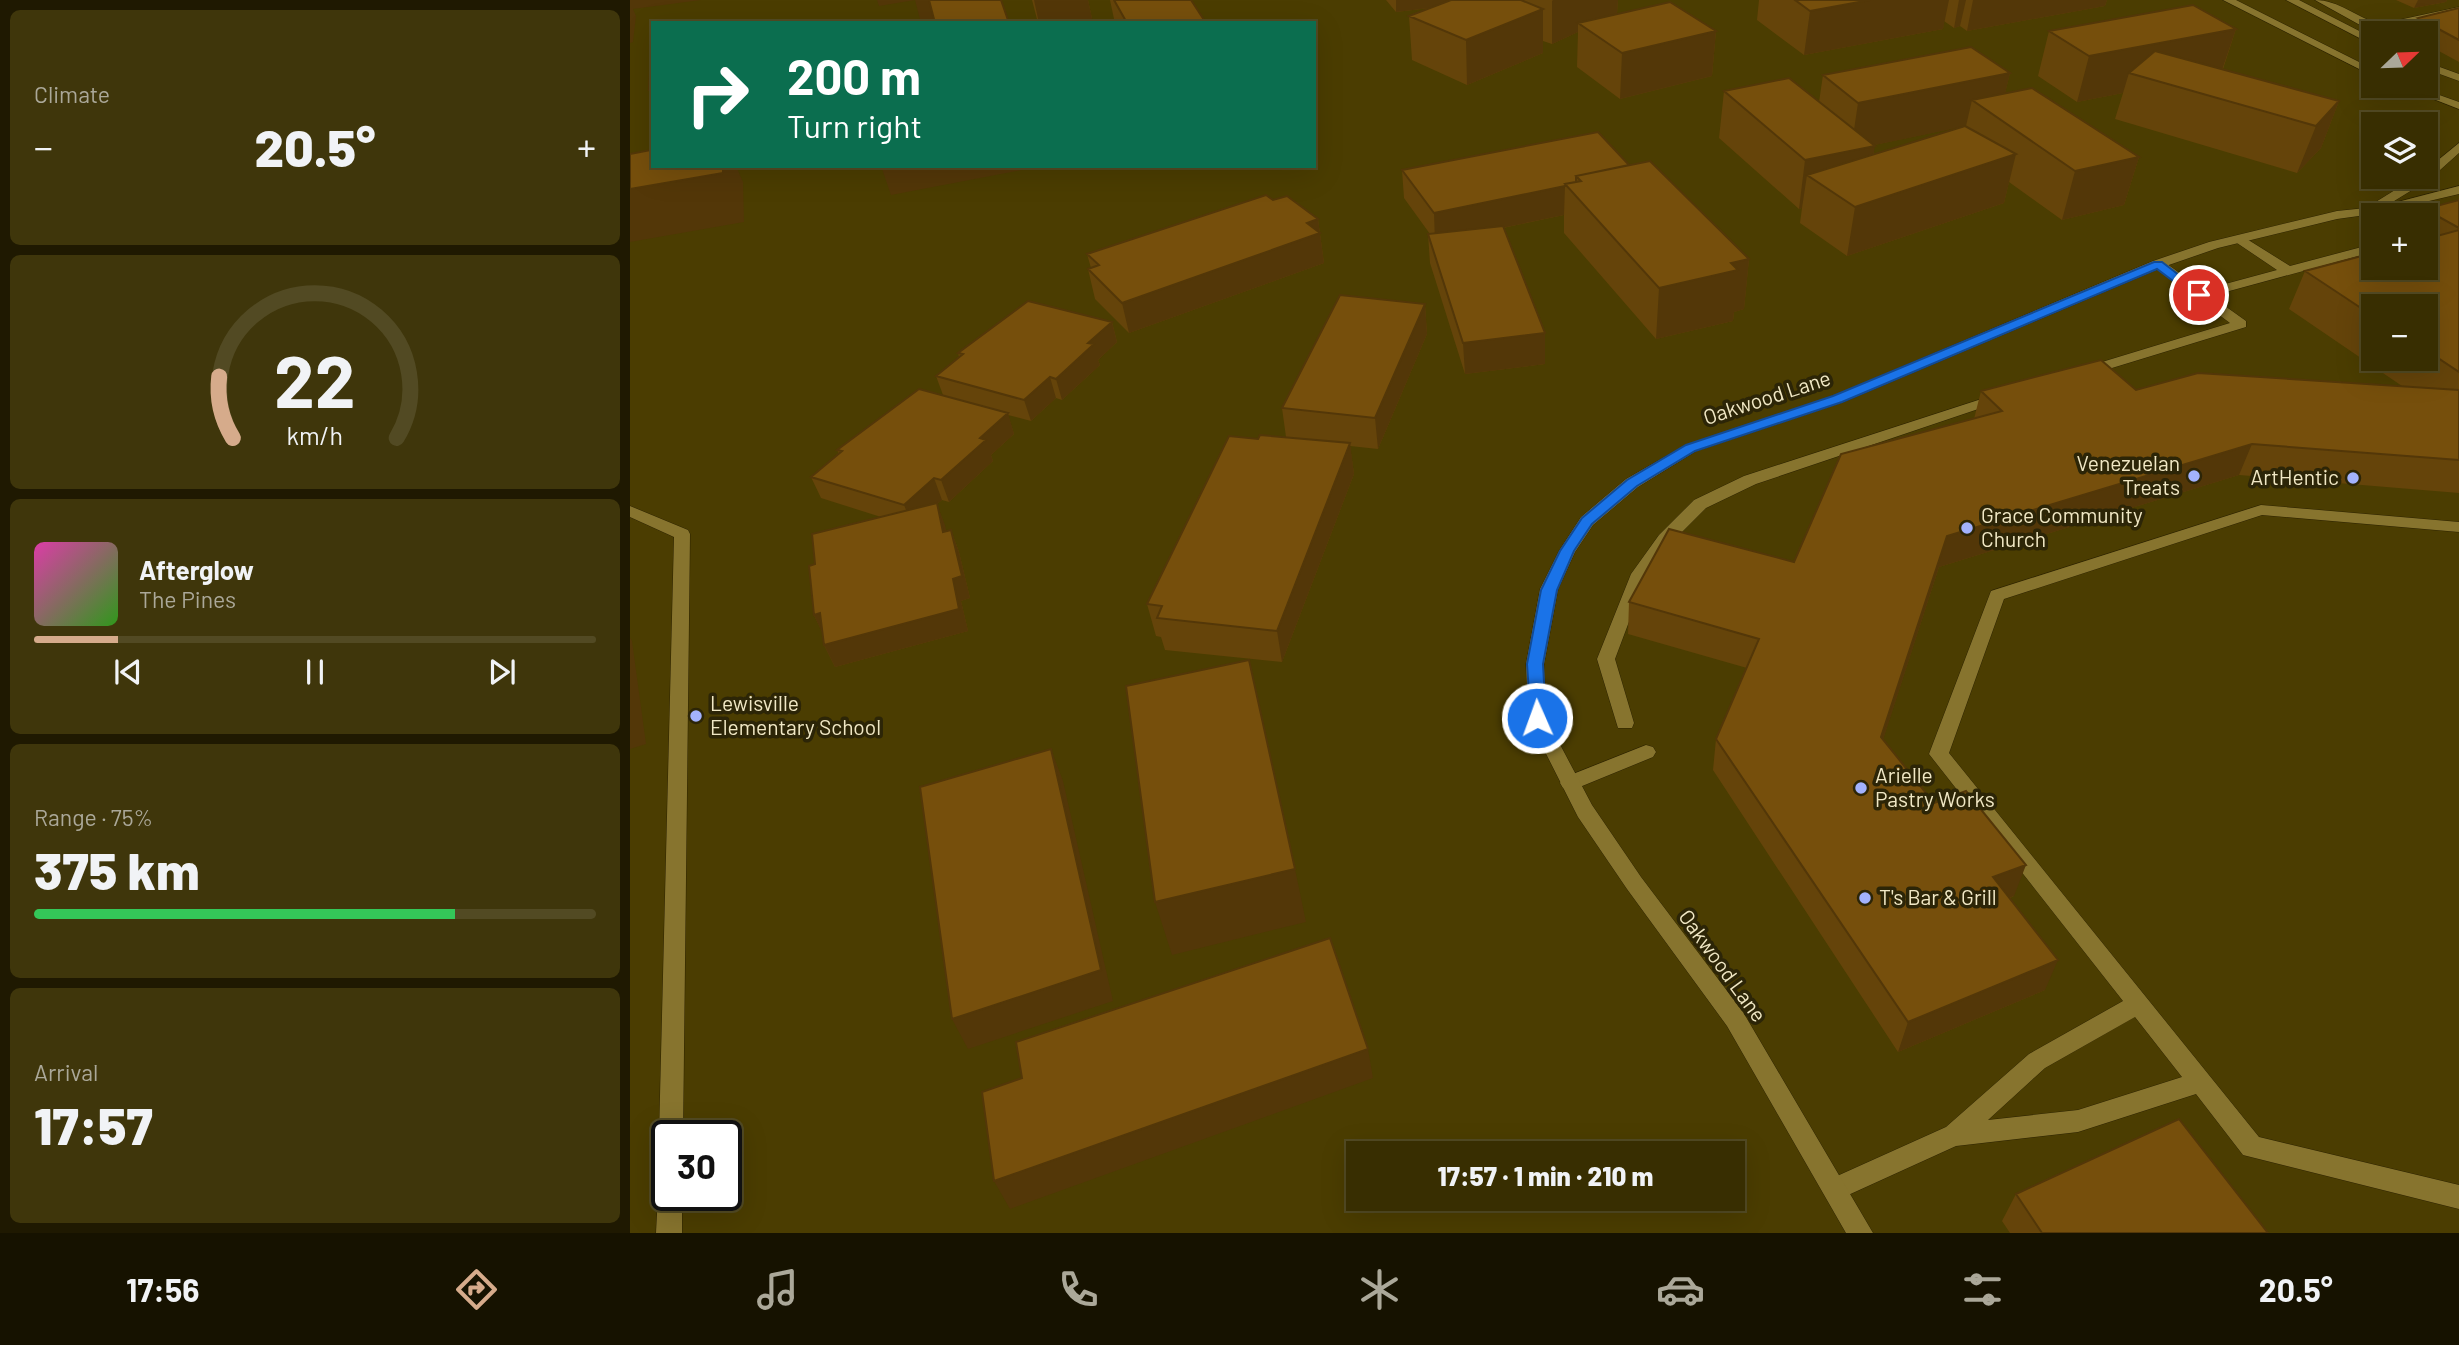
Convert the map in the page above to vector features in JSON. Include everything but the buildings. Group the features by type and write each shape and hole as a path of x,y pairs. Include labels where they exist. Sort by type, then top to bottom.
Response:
{"street":[{"path":"2228,0 2361,67"},
{"path":"2291,0 2361,36"},
{"path":"2320,0 2364,23 2381,27 2459,10"},
{"path":"2438,70 2459,78"},
{"path":"2437,98 2459,106"},
{"name":"Oakwood Lane","path":"2438,165 2459,147"},
{"name":"Oakwood Lane","path":"2382,203 2404,189"},
{"path":"2403,203 2459,190"},
{"name":"Oakwood Lane","path":"1860,1233 1735,1019 1634,883 1570,783 1537,718 1535,664 1549,590 1567,551 1587,521 1632,483 1690,448 1838,399 2158,264 2337,215 2361,212"},
{"path":"2242,240 2288,271"},
{"path":"2199,295 2361,251"},
{"path":"2071,376 2241,324 2158,264"},
{"path":"1625,723 1606,659 1637,578 1665,539 1700,504 1750,480 2019,392"},
{"path":"2459,527 2261,510 1997,596 1939,754 2252,1147 2459,1197"},
{"path":"630,511 682,534 671,1120"},
{"path":"1570,783 1646,752"},
{"path":"1835,1189 1954,1135 2037,1061 2138,1004"},
{"path":"1954,1135 2078,1121 2200,1082"},
{"path":"669,1233 670,1211"}],"place":[{"name":"Venezuelan Treats","path":"2194,476"},
{"name":"ArtHentic","path":"2353,478"},
{"name":"Grace Community Church","path":"1967,528"},
{"name":"Lewisville Elementary School","path":"696,716"},
{"name":"Arielle Pastry Works","path":"1861,788"},
{"name":"T's Bar & Grill","path":"1865,898"}],"route":[{"path":"1537,718 1535,664 1549,590 1567,551 1587,521 1632,483 1690,448 1838,399 2158,264 2199,295"}]}
